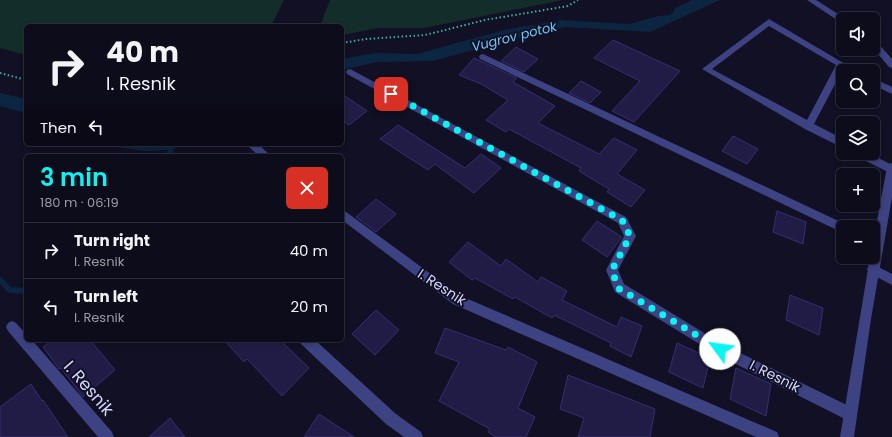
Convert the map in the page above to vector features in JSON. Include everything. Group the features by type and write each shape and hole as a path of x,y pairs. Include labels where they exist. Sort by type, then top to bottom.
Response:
{"street":[{"path":"811,0 836,16"},
{"path":"836,140 706,69 768,22 839,64"},
{"path":"880,49 888,56 892,65"},
{"path":"483,56 836,225"},
{"name":"I. Resnik","path":"350,72 622,220 630,236 612,270 618,288 720,349 850,414"},
{"path":"808,126 836,74"},
{"path":"880,85 892,91"},
{"path":"254,146 264,154"},
{"path":"873,160 892,170"},
{"path":"880,222 892,167"},
{"name":"I. Resnik","path":"344,215 457,300 772,437"},
{"path":"847,437 873,264"},
{"path":"873,269 892,280"},
{"name":"I. Resnik","path":"12,326 24,340"},
{"name":"I. Resnik","path":"26,342 107,437"},
{"path":"308,342 391,419 416,437"}],"path":[{"path":"344,43 366,39 425,35 486,20 568,6 578,0"},
{"path":"0,73 24,79"}],"green space":[{"path":"0,0 284,0 272,24 24,24 24,54 0,48"},
{"path":"330,0 563,0 424,28 378,28 344,35 344,24 321,24"}],"water":[{"name":"Vugrov potok","path":"692,0 720,0 650,32 566,27 539,32 433,61 377,62 344,70 344,59 375,53 417,54 504,30 561,20 629,24 658,16 669,15 673,13 675,8"},
{"path":"0,93 24,99 24,112 0,106"},
{"path":"111,146 184,146 165,150 145,151"}],"building":[{"path":"613,40 680,71 634,122 612,111 640,81 594,58"},
{"path":"516,47 538,59 524,72 501,61"},
{"path":"474,58 517,78 513,82 555,106 538,123 599,154 614,138 637,150 617,174 645,190 631,207 607,192 609,189 579,171 581,168 509,129 506,132 486,120 508,100 481,84 459,75"},
{"path":"581,81 601,92 590,103 569,93"},
{"path":"344,95 367,111 349,125 344,121"},
{"path":"398,125 465,168 481,154 501,168 474,193 435,164 428,170 380,139"},
{"path":"733,136 758,149 747,164 722,151"},
{"path":"376,199 396,214 376,232 356,217"},
{"path":"777,211 806,222 803,244 773,232"},
{"path":"597,221 622,237 607,257 582,240"},
{"path":"468,242 501,266 506,259 538,282 541,277 567,291 562,300 617,327 621,317 642,326 631,357 610,346 611,343 554,315 552,318 515,297 513,299 475,278 472,280 449,262"},
{"path":"790,295 823,308 819,335 786,320"},
{"path":"376,310 399,330 375,355 352,334"},
{"path":"445,328 506,350 508,347 537,362 518,408 535,417 526,437 496,437 488,432 490,429 439,401 459,362 435,353"},
{"path":"50,342 92,342 115,370 83,397 61,368 59,369 43,347"},
{"path":"226,342 282,342 309,368 282,396 247,359 244,362"},
{"path":"677,343 710,358 703,388 669,372"},
{"path":"736,368 771,384 766,416 730,399"},
{"path":"568,375 655,409 650,437 578,437 584,418 560,409"},
{"path":"31,384 68,437 0,437 0,407"},
{"path":"319,414 354,437 304,437"},
{"path":"170,418 185,437 149,437"}],"waterway":[{"path":"168,154 173,146"},
{"path":"0,280 10,290 24,291"}],"route":[{"path":"391,94 622,220 630,236 612,270 618,288 720,349"}]}
